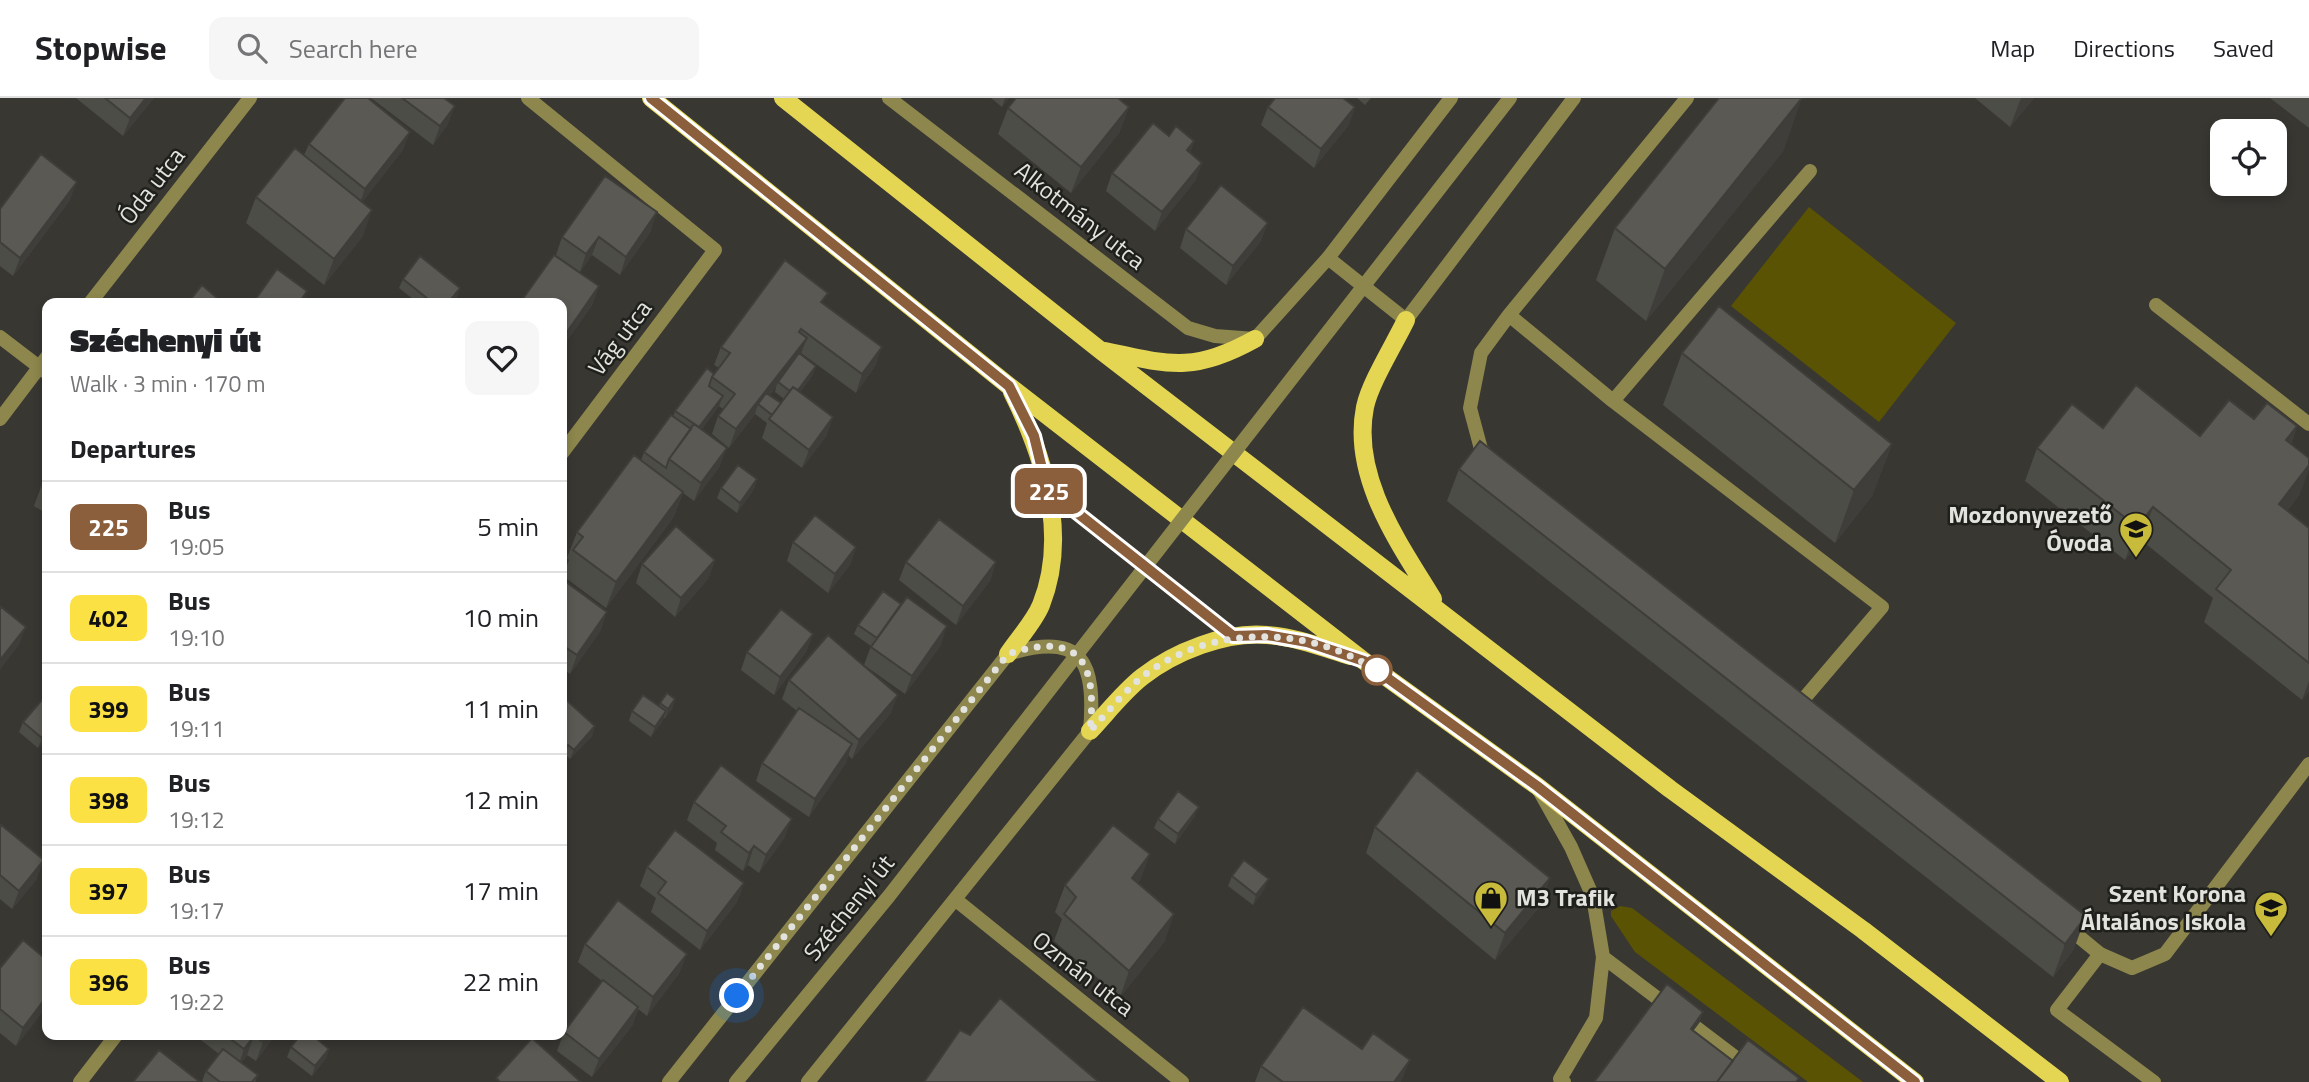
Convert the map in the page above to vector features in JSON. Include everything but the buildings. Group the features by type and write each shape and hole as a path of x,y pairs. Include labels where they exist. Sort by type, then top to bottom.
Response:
{"main road":[{"path":"651,98 1009,386 1364,661 1537,786 1915,1082"},
{"path":"783,98 1100,350 1670,789 1863,930 2060,1082"},
{"path":"1406,320 1366,406 1368,470 1381,508 1438,608"},
{"path":"1100,350 1175,366 1226,355 1255,339"},
{"path":"1008,654 1041,607 1051,569 1054,529 1034,436 1009,386"},
{"path":"1090,731 1141,678 1163,663 1233,636 1267,635 1307,642 1364,661"}],"street":[{"name":"Óda utca","path":"94,298 250,98"},
{"name":"Vág utca","path":"528,98 715,250 567,446"},
{"name":"Alkotmány utca","path":"889,98 1188,328 1215,336 1255,339"},
{"path":"1255,339 1282,313 1328,258 1451,98"},
{"name":"Széchenyi út","path":"736,1082 889,896 1510,98"},
{"path":"1328,258 1406,320 1574,98"},
{"path":"1499,466 1481,449 1470,408 1481,354 1687,98"},
{"path":"1614,401 1811,171"},
{"path":"2156,305 2309,424"},
{"path":"1509,316 1614,401 1882,607 1797,708"},
{"path":"0,337 42,363"},
{"path":"0,419 42,369"},
{"path":"1047,489 1233,636"},
{"path":"669,1082 1008,654 1031,646 1050,646 1081,658 1089,672 1092,686 1090,731 808,1082"},
{"path":"2057,919 2100,954 2132,968 2165,954 2309,764"},
{"path":"1537,786 1571,847 1593,897 1603,957 1595,1018 1560,1079 1564,1082"},
{"name":"Ozmán utca","path":"956,900 1182,1082"},
{"path":"2100,954 2057,1010 2154,1082"},
{"path":"1603,957 1768,1082"},
{"path":"80,1082 112,1040"}],"shaded area":[{"path":"1809,207 1956,323 1879,422 1731,306"},
{"path":"1620,906 1632,908 1863,1082 1808,1082 1635,952 1611,916 1611,911"}],"bus line":[{"name":"225","path":"651,98 1009,386 1034,436 1047,489 1233,636 1267,635 1307,642 1364,661 1537,786 1915,1082"}],"place":[{"name":"Mozdonyvezető Óvoda","path":"2136,559"},
{"name":"M3 Trafik","path":"1491,928"},
{"name":"Szent Korona Általános Iskola","path":"2271,938"}],"route":[{"path":"737,996 1008,654 1031,646 1050,646 1081,658 1089,672 1092,686 1090,731 1141,678 1163,663 1233,636 1267,635 1307,642 1364,661 1385,676 1377,670"}]}
